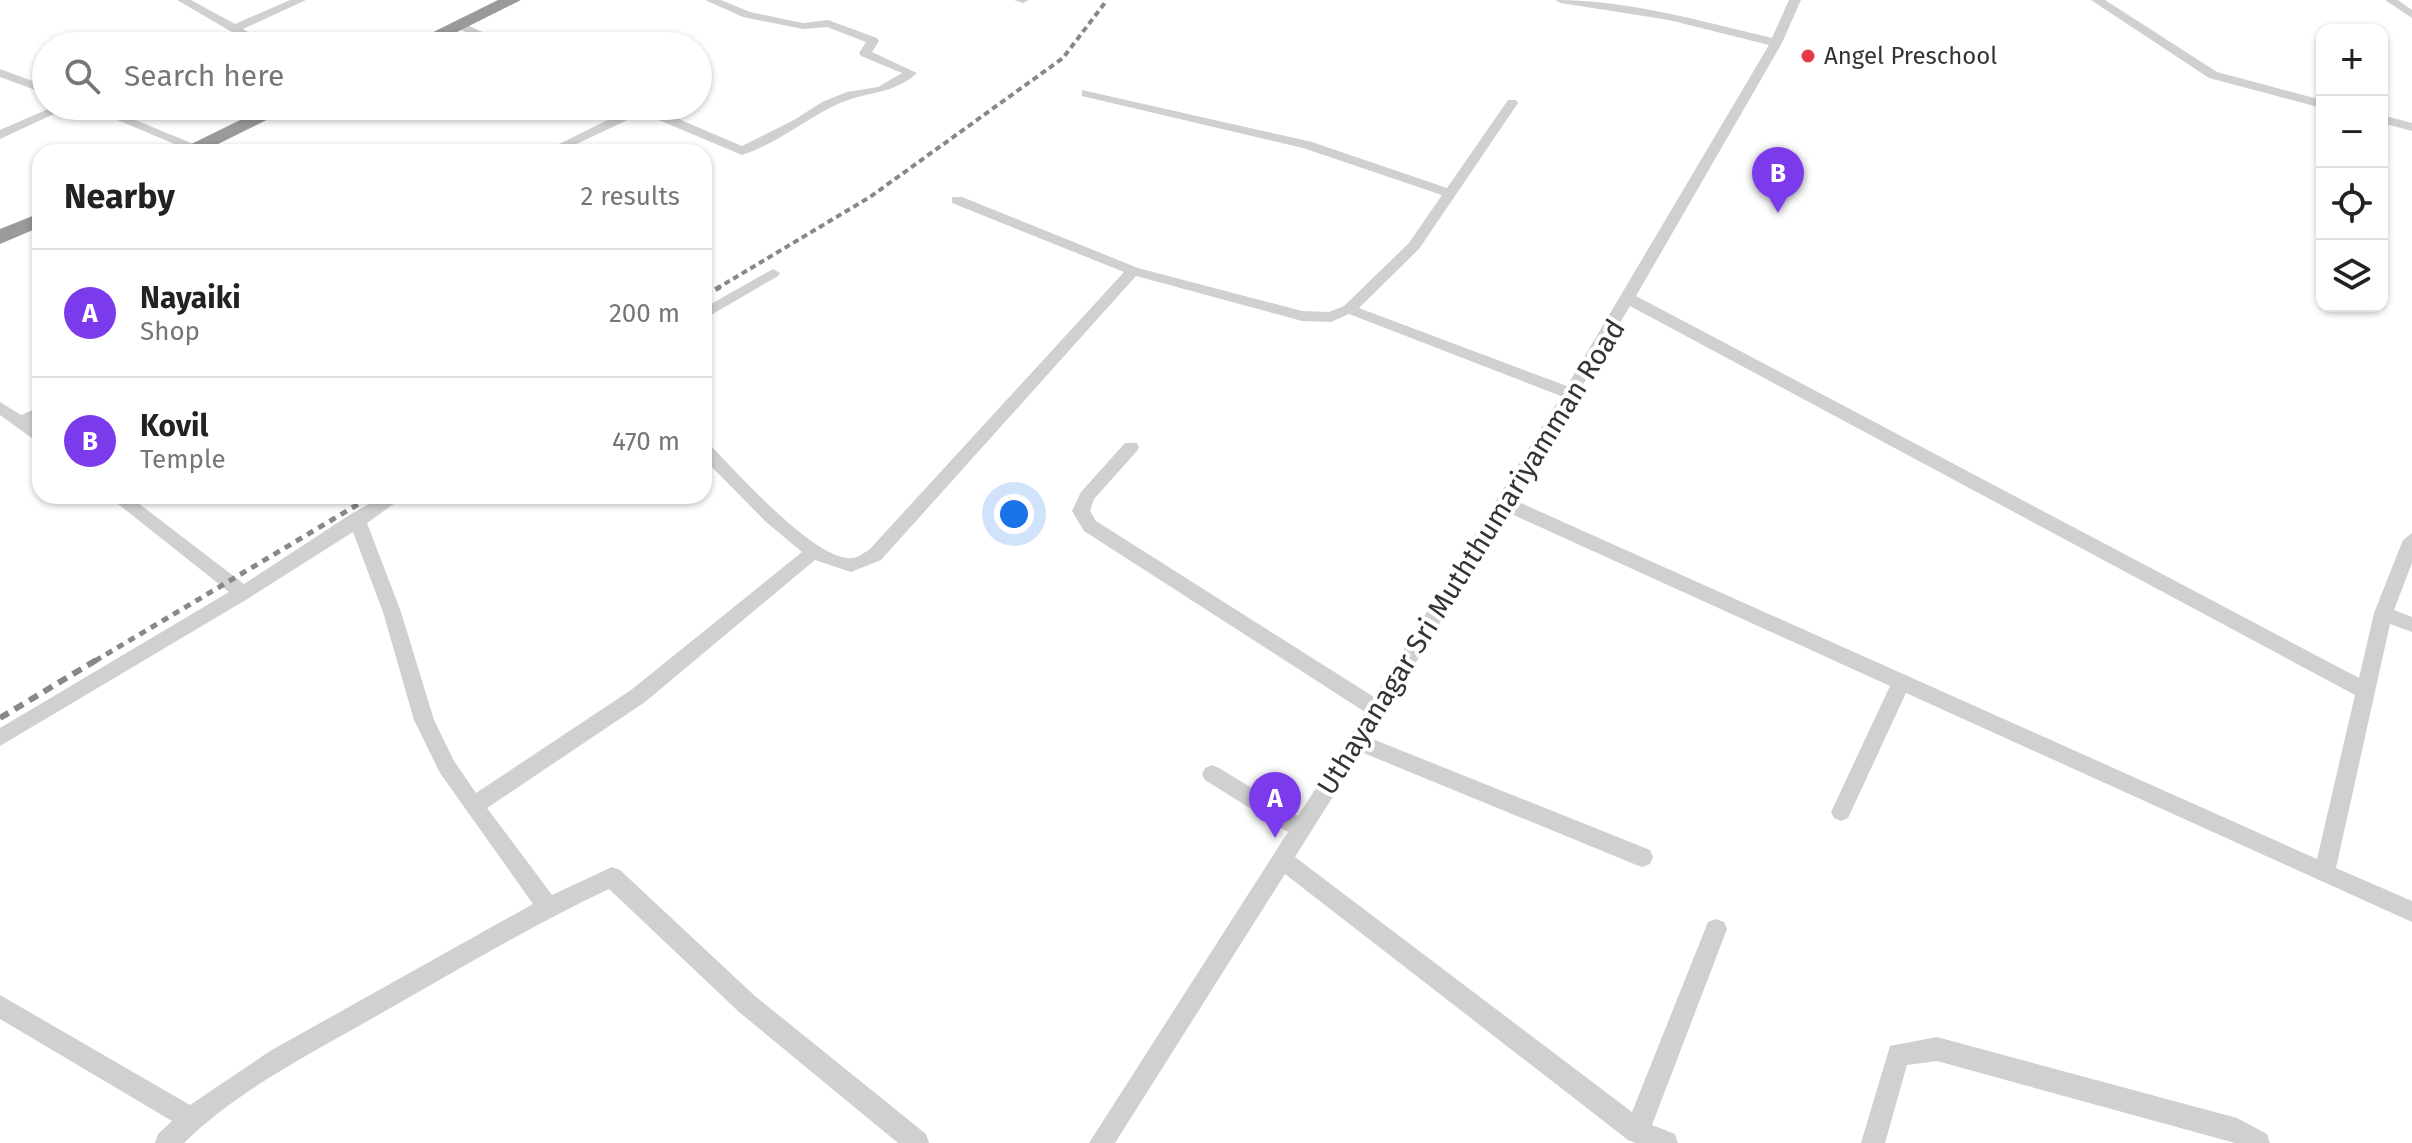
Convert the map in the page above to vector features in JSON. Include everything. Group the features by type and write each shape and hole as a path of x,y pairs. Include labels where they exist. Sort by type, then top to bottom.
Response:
{"highway":[{"path":"444,32 512,0"},
{"path":"203,144 255,120"},
{"path":"0,237 32,223"}],"street":[{"path":"183,0 239,32"},
{"path":"234,29 300,0"},
{"path":"669,120 742,151 799,123 826,105 851,95 881,90 911,73 865,53 873,41 828,23 803,26 747,15 711,0"},
{"path":"1561,0 1669,17 1776,43"},
{"name":"Uthayanagar Sri Muththumariyamman Road","path":"1101,1143 1284,861 1506,504 1629,299 1776,43 1795,0"},
{"path":"2097,0 2213,75 2316,102"},
{"path":"2391,0 2412,15"},
{"path":"459,25 475,32"},
{"path":"0,73 32,85"},
{"path":"1086,93 1307,145 1448,193"},
{"path":"957,200 1133,271 1302,316 1331,317 1349,309 1414,246 1512,103"},
{"path":"0,135 34,120"},
{"path":"122,120 176,144"},
{"path":"566,144 613,120"},
{"path":"2388,121 2412,127"},
{"path":"712,457 812,553 844,565 860,565 875,555 1133,271"},
{"path":"712,309 773,273"},
{"path":"1629,299 2365,691"},
{"path":"1349,309 1572,394"},
{"path":"0,407 32,432"},
{"path":"20,422 32,416"},
{"path":"1131,447 1087,496 1081,511 1090,526 1378,710"},
{"path":"127,504 243,593"},
{"path":"0,738 243,593 382,504"},
{"path":"1506,504 2412,912"},
{"path":"357,518 392,612 424,720 447,767 548,907"},
{"path":"2324,874 2383,613 2412,540"},
{"path":"473,806 638,696 812,553"},
{"path":"2383,613 2412,625"},
{"path":"1841,812 1901,683"},
{"path":"1358,742 1642,857"},
{"path":"1212,774 1302,830"},
{"path":"1284,861 1637,1131 1666,1143"},
{"path":"167,1143 191,1119 278,1059 548,907 612,877 747,1004 917,1143"},
{"path":"1637,1131 1716,929"},
{"path":"0,1006 191,1119"},
{"path":"1873,1143 1898,1054 1937,1049 2237,1130 2258,1143"}],"railway":[{"path":"716,289 870,197 1063,58 1107,0"},
{"path":"712,292 720,287"},
{"path":"95,661 359,504"},
{"path":"0,718 98,659"}],"place":[{"name":"Angel Preschool","path":"1808,56"},
{"name":"Kovil","path":"1778,213"},
{"name":"Nayaiki","path":"1275,838"}]}
